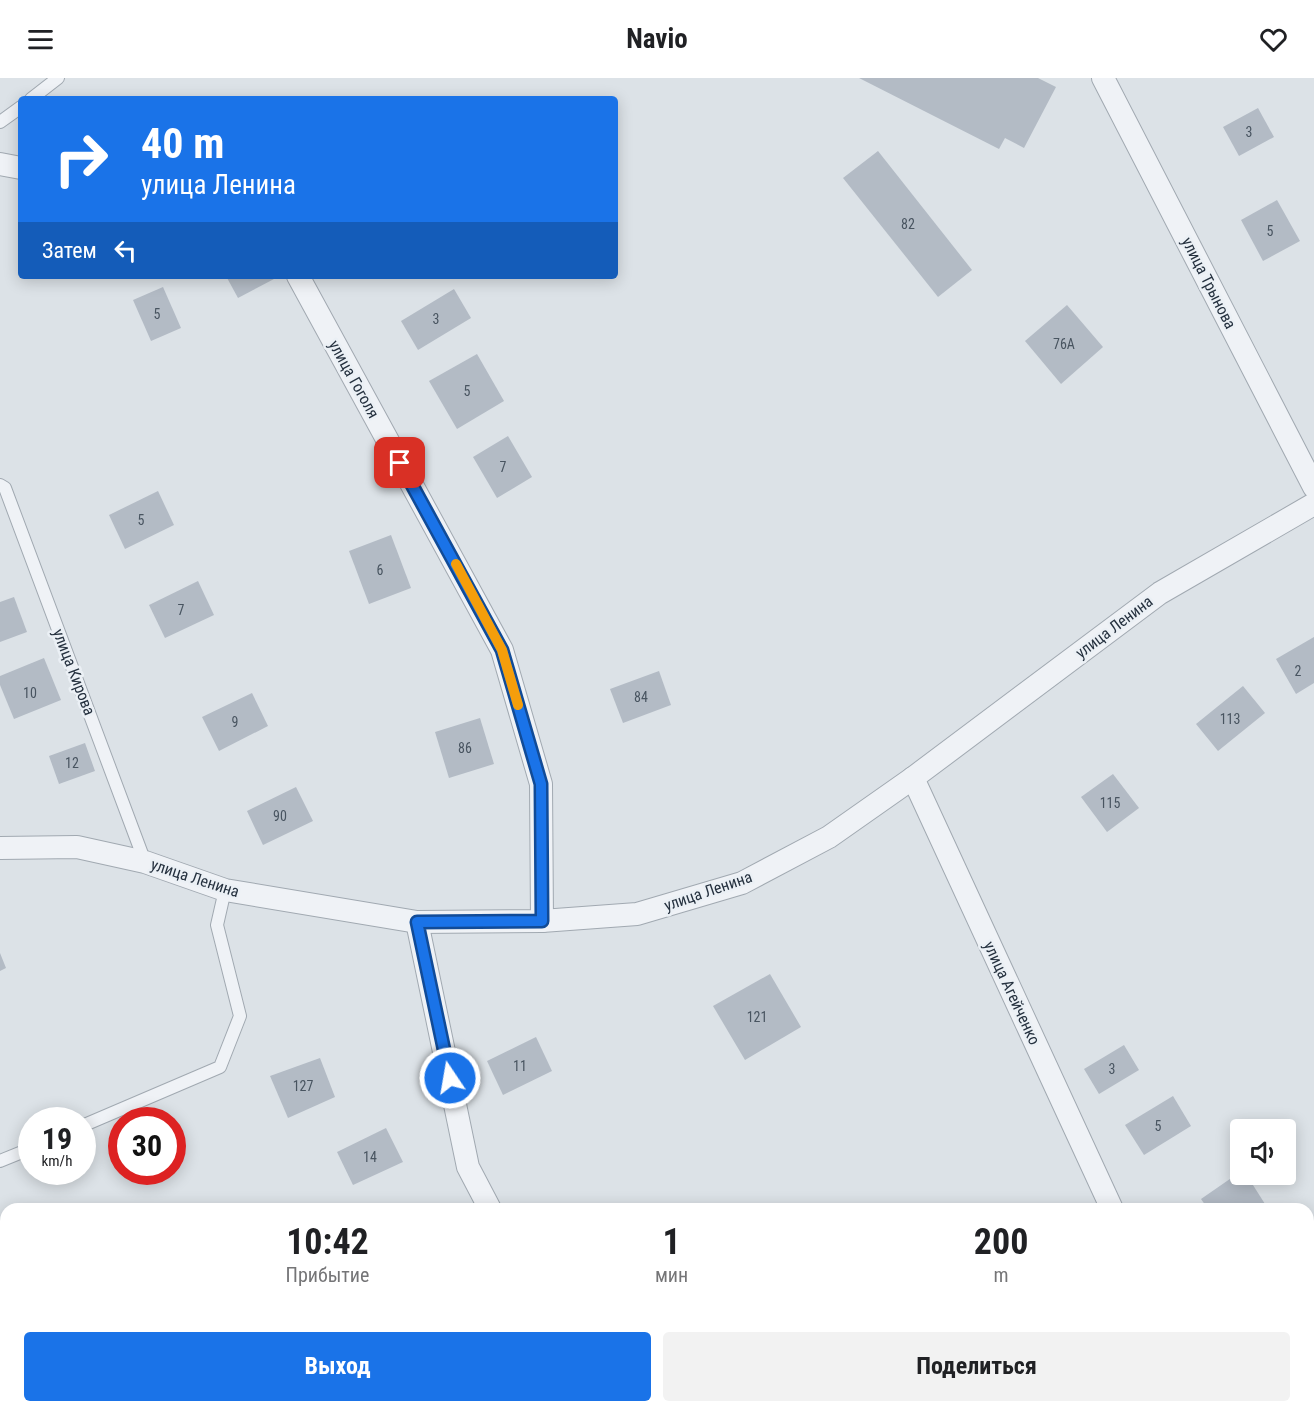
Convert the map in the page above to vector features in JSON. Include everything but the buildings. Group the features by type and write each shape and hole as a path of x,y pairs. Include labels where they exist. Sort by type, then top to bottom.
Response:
{"street":[{"name":"улица Трынова","path":"1103,78 1314,487"},
{"path":"0,164 18,167"},
{"name":"улица Гоголя","path":"300,279 502,650 541,784 542,921"},
{"name":"улица Ленина","path":"0,848 77,847 145,862 225,890 417,922 542,921 638,914 742,883 829,837 913,778 1160,593 1314,504"},
{"name":"улица Агейченко","path":"913,778 1109,1203"},
{"path":"417,922 468,1167 487,1203"}],"lane":[{"path":"35,96 58,78"},
{"path":"0,122 18,109"},
{"name":"улица Кирова","path":"0,485 5,488 145,862"},
{"path":"96,1120 220,1067 240,1016 217,925 225,890"},
{"path":"0,1161 18,1154"}],"slow traffic":[{"path":"456,564 502,650 518,705"}],"route":[{"path":"400,463 502,650 541,784 542,921 417,922 450,1078"}]}
